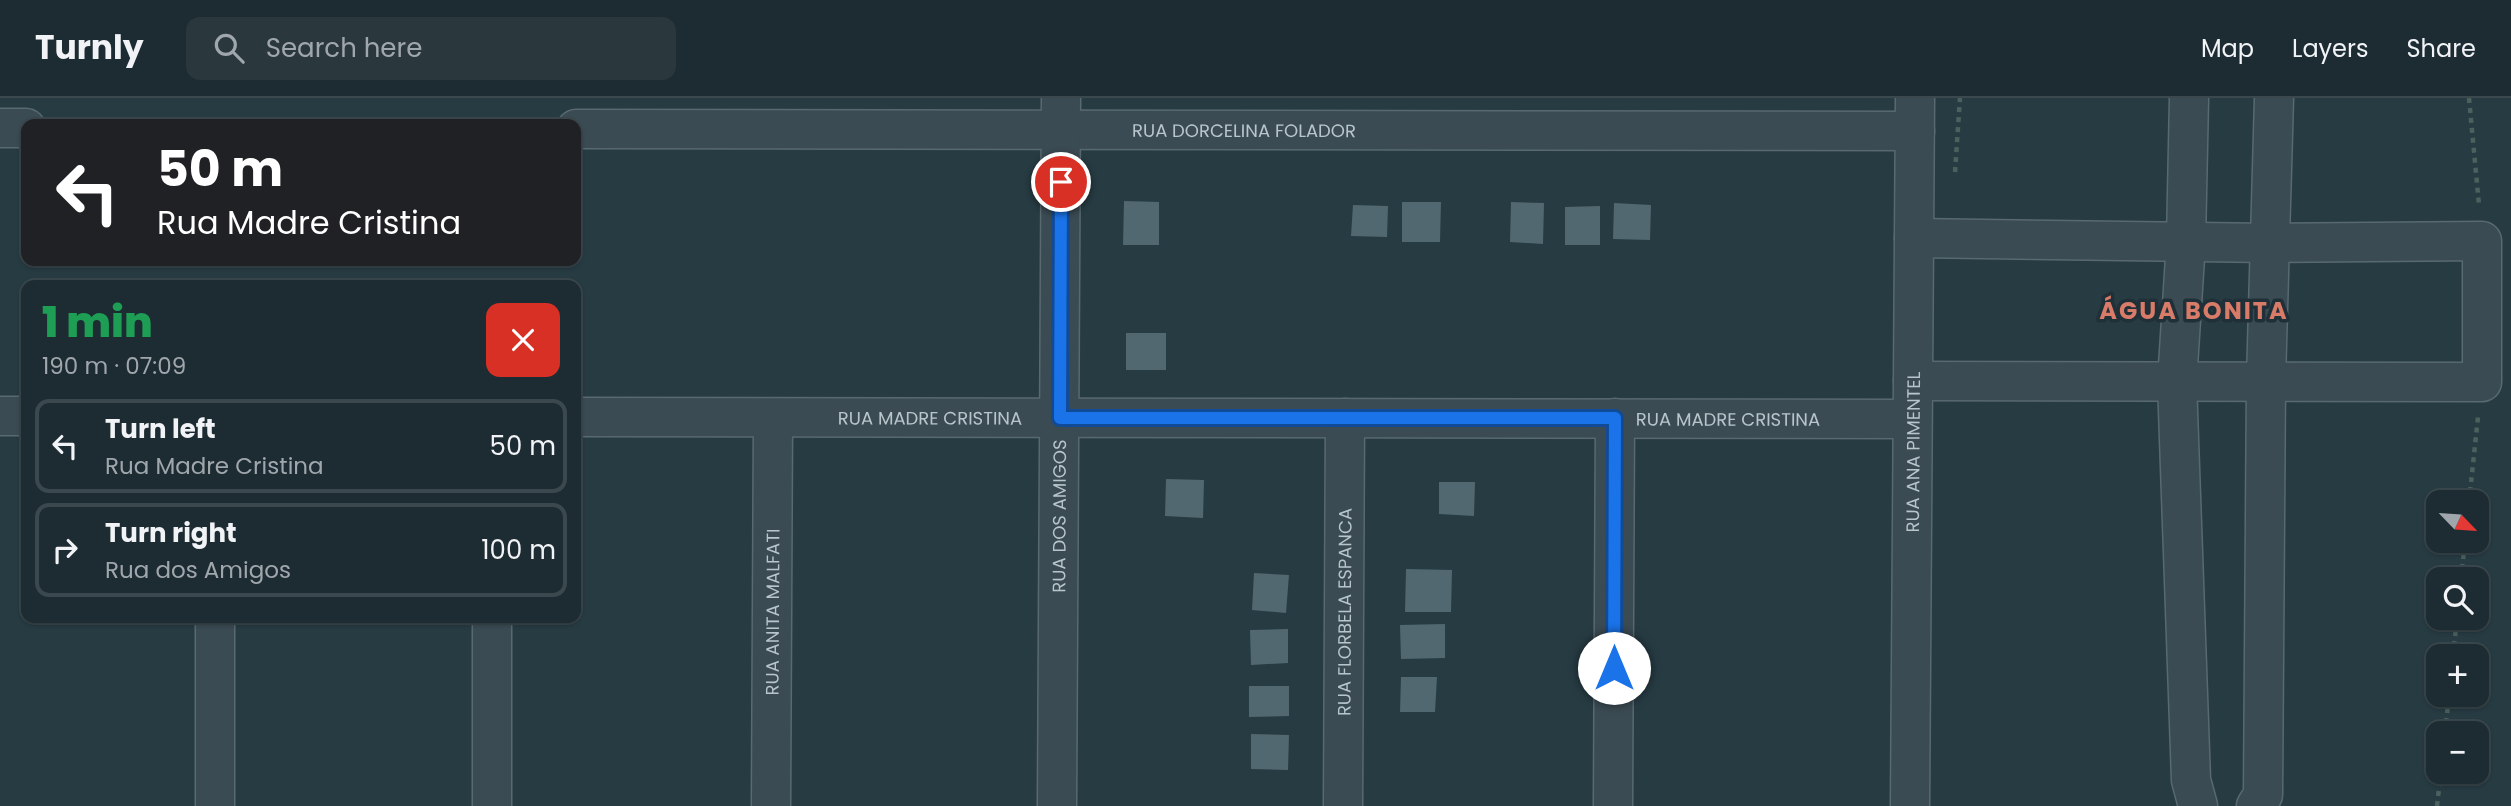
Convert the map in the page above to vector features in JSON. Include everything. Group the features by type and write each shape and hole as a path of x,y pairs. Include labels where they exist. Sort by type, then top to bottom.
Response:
{"street":[{"path":"2189,98 2186,242 2177,382 2191,779 2198,806"},
{"path":"2256,806 2263,794 2266,380 2274,98"},
{"name":"RUA DORCELINA FOLADOR","path":"581,129 1061,114 1915,115"},
{"name":"RUA DOS AMIGOS","path":"1057,806 1061,114"},
{"name":"RUA ANA PIMENTEL","path":"1910,806 1915,115"},
{"path":"0,128 21,128"},
{"path":"1913,380 2482,382 2482,241 2271,243 1914,238"},
{"path":"0,416 21,416"},
{"name":"RUA MADRE CRISTINA","path":"581,417 1912,419"},
{"name":"RUA ANITA MALFATI","path":"771,806 773,418"},
{"name":"RUA FLORBELA ESPANCA","path":"1343,806 1345,418"},
{"path":"1613,806 1615,418"},
{"path":"215,623 215,806"},
{"path":"492,623 492,806"}],"path":[{"path":"2469,98 2482,241"},
{"path":"2470,490 2482,382"},
{"path":"2437,806 2440,784"}],"building":[{"path":"1124,201 1159,202 1159,245 1123,245"},
{"path":"1402,202 1441,202 1440,242 1402,242"},
{"path":"1511,202 1544,203 1543,244 1510,242"},
{"path":"1614,203 1651,205 1650,240 1613,239"},
{"path":"1353,205 1388,206 1387,237 1351,236"},
{"path":"1600,206 1600,245 1565,245 1565,207"},
{"path":"1126,333 1166,333 1166,370 1126,370"},
{"path":"1166,479 1204,480 1203,518 1165,516"},
{"path":"1439,482 1475,482 1474,516 1439,514"},
{"path":"1406,569 1452,570 1451,612 1405,612"},
{"path":"1254,573 1289,575 1286,613 1252,610"},
{"path":"1445,624 1445,658 1401,659 1400,625"},
{"path":"1288,629 1288,663 1251,665 1250,630"},
{"path":"1401,677 1437,677 1435,712 1400,712"},
{"path":"1249,686 1289,686 1289,716 1249,717"},
{"path":"1251,734 1289,735 1288,770 1251,769"}],"district":[{"name":"ÁGUA BONITA","path":"2194,310"}],"route":[{"path":"1061,182 1060,418 1615,418 1614,668"}]}
